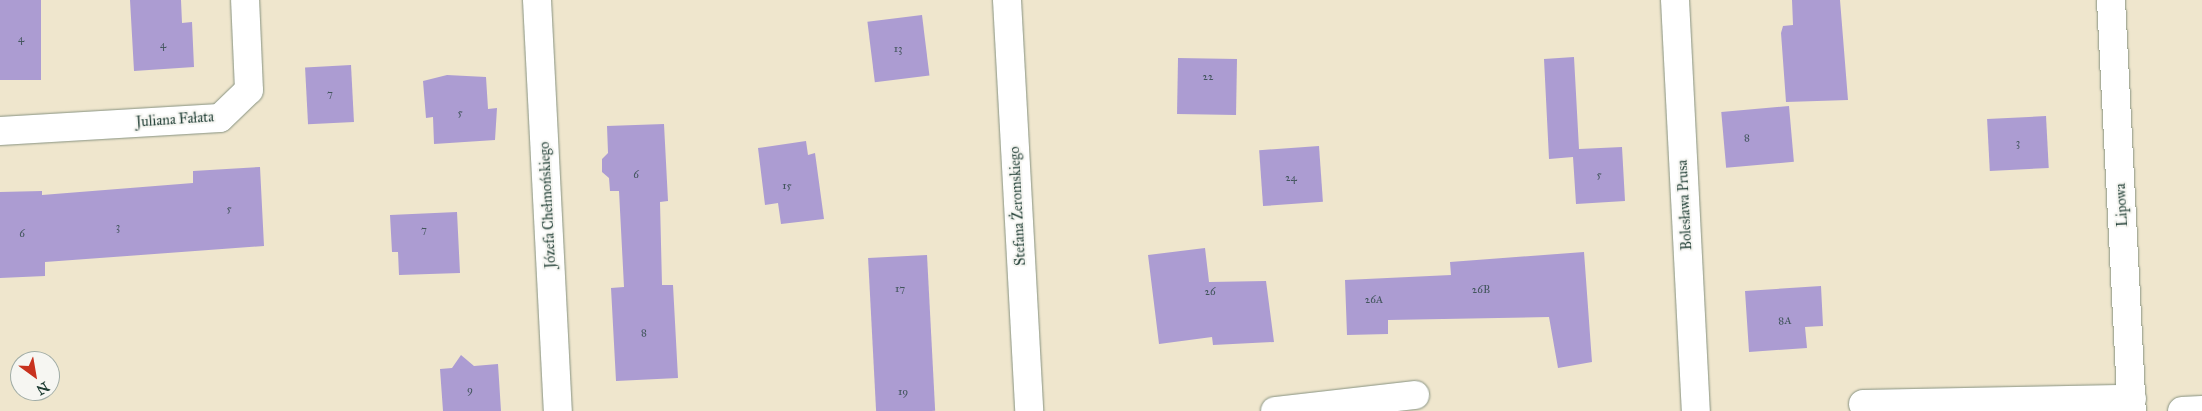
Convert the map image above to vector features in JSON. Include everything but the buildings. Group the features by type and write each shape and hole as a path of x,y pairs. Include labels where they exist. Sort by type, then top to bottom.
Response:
{"street":[{"name":"Juliana Fałata","path":"0,131 220,118 249,90 245,0"},
{"name":"Józefa Chełmońskiego","path":"538,0 558,411"},
{"name":"Stefana Żeromskiego","path":"1007,0 1029,411"},
{"name":"Bolesława Prusa","path":"1675,0 1696,411"},
{"name":"Lipowa","path":"2111,0 2132,405"},
{"path":"1275,411 1415,395"},
{"path":"1863,404 2132,405"},
{"path":"2182,411 2202,410"}]}
